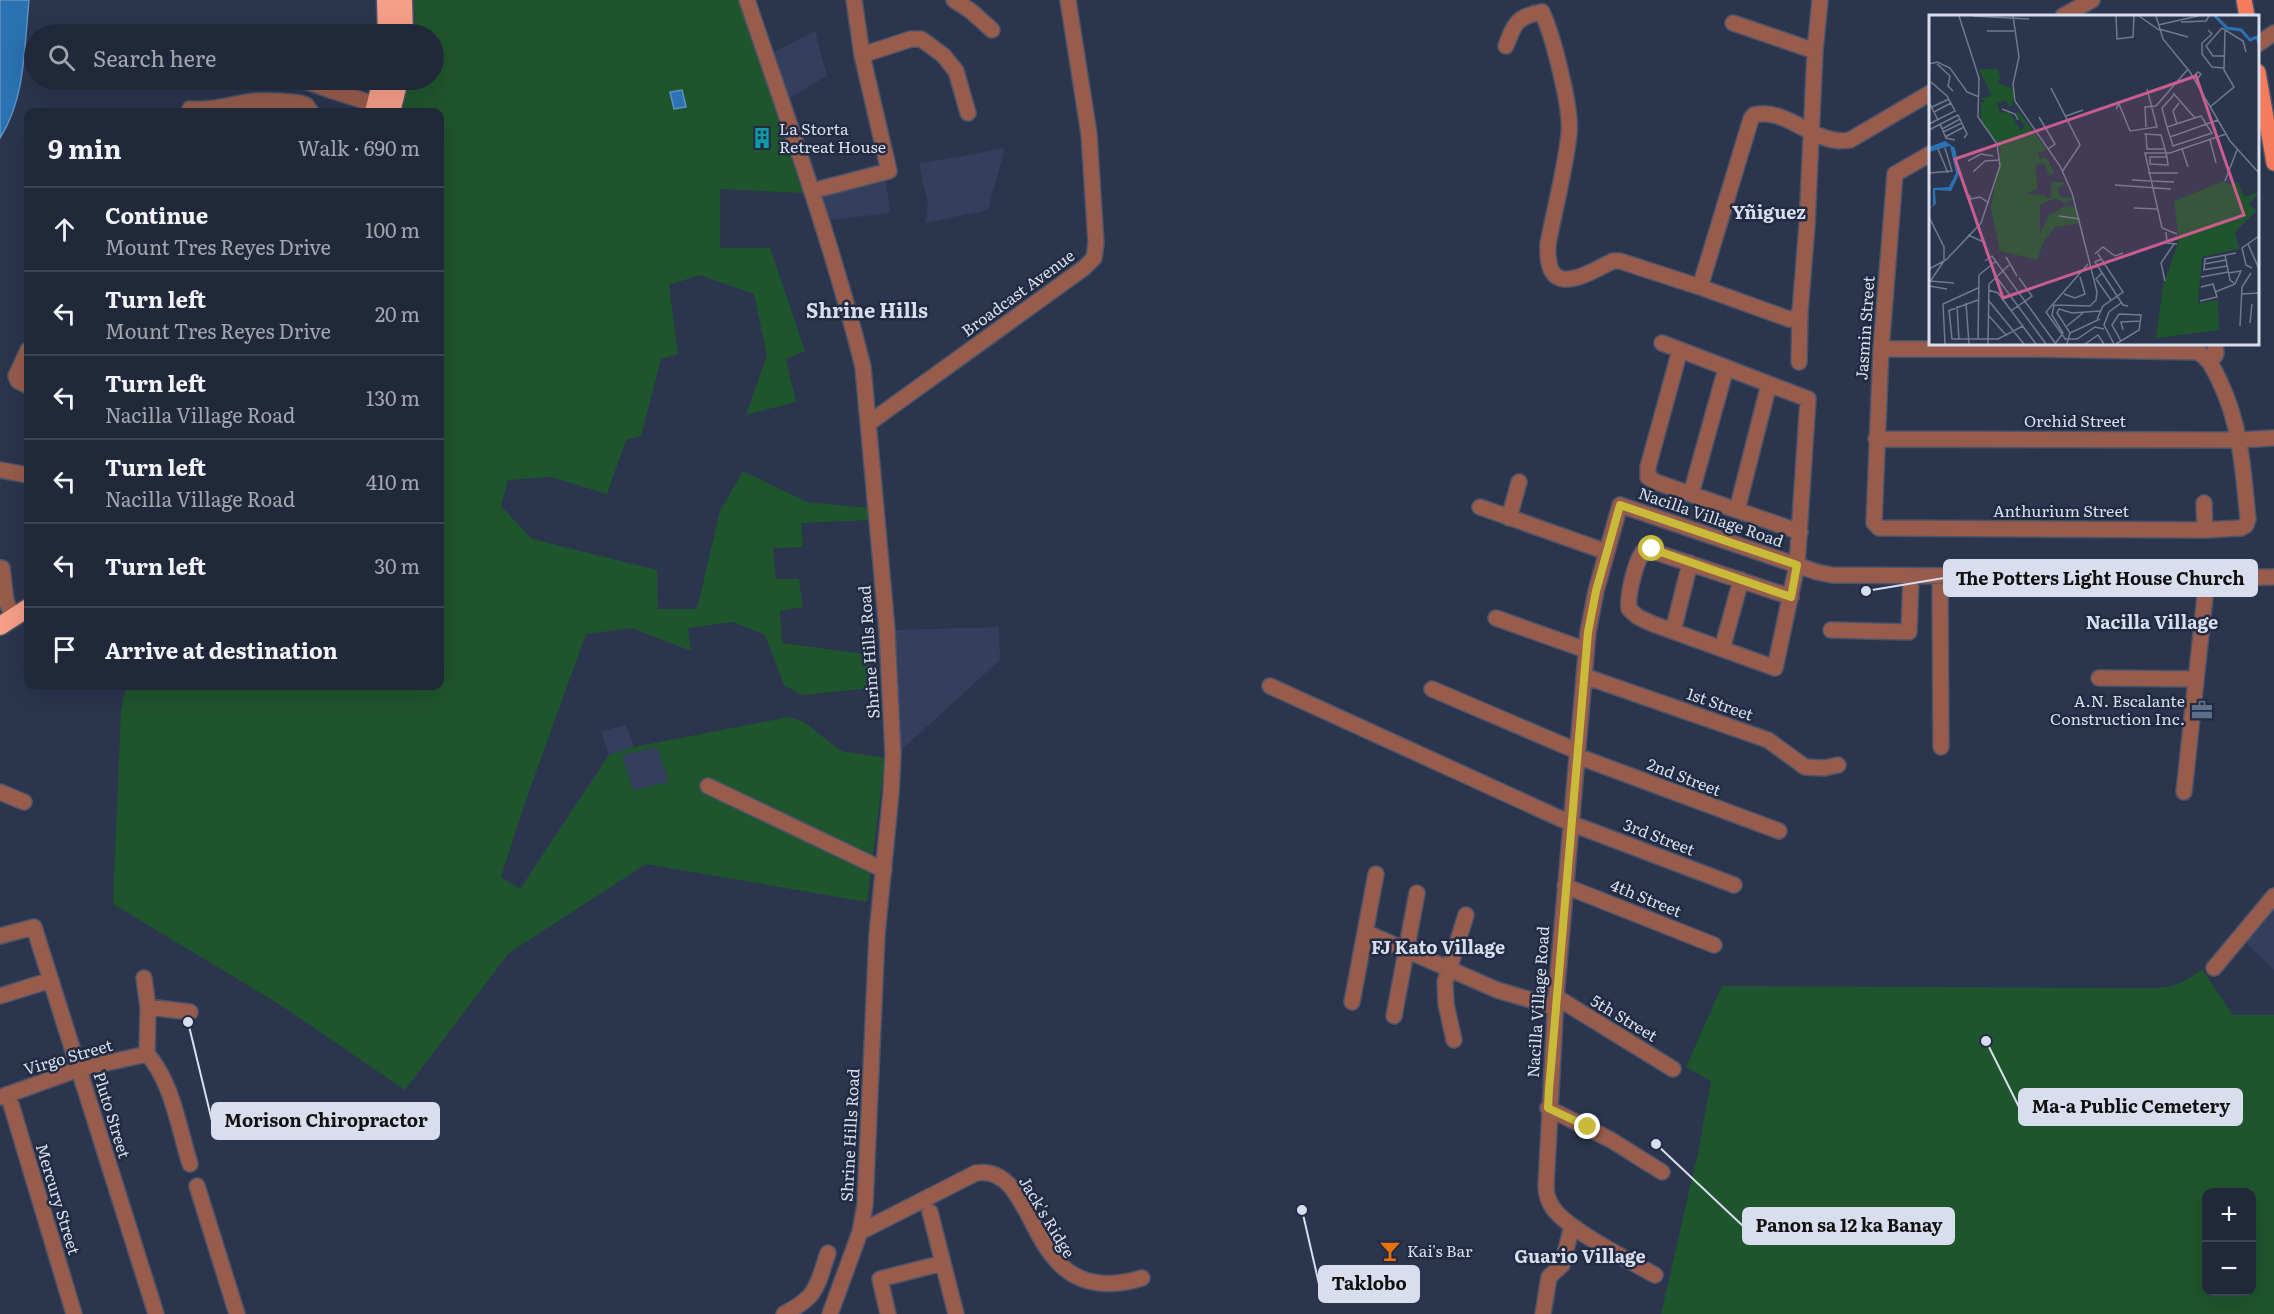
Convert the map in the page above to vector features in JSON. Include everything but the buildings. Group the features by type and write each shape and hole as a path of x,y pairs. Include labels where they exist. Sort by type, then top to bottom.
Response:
{"highway":[{"path":"386,0 387,24"},
{"path":"403,0 404,24"},
{"path":"382,90 383,108"},
{"path":"384,108 394,90"},
{"path":"0,638 18,618"}],"main road":[{"path":"2244,0 2247,15"},
{"path":"2259,75 2268,99 2274,163"}],"street":[{"name":"Shrine Hills Road","path":"747,0 812,191 863,367 887,630 891,696 891,793 878,934 865,1205 860,1232 830,1314"},
{"path":"812,191 889,171 862,55 854,0"},
{"path":"954,0 992,30"},
{"name":"Broadcast Avenue","path":"868,423 1084,268 1094,258 1096,243 1089,134 1068,0"},
{"path":"1799,362 1815,51 1820,0"},
{"path":"2065,15 2092,0"},
{"path":"1506,46 1514,24 1529,14 1542,12 1551,32 1570,132 1548,244 1547,259 1554,273 1561,278 1573,280 1612,261 1620,261 1700,286 1789,319 1794,319 1800,312"},
{"path":"1733,23 1815,51"},
{"path":"2259,43 2274,33"},
{"path":"862,55 911,39 921,39 943,55 956,71 968,113"},
{"path":"328,90 377,108"},
{"path":"1700,286 1751,119 1759,114 1770,114 1828,140 1850,140 1929,94"},
{"path":"224,108 266,101 300,103 308,108"},
{"name":"Jasmin Street","path":"1875,526 1876,439 1881,349 1895,174 1929,155"},
{"path":"1662,343 1808,399 1797,565 1791,597 1775,668 1673,632 1632,613 1629,609 1629,598 1639,557 1643,550 1652,549 1791,597"},
{"path":"2210,362 2216,354 2215,345"},
{"path":"1881,349 1970,346 2143,347 2193,351 2203,355 2210,362 2232,407 2240,440"},
{"path":"1680,350 1648,467 1648,477 1656,482 1800,532"},
{"path":"24,359 16,376 18,381 24,384"},
{"path":"1691,494 1726,368"},
{"path":"1737,510 1769,384"},
{"name":"Orchid Street","path":"1876,439 2240,440 2274,438"},
{"name":"Anthurium Street","path":"1875,526 1879,528 2205,530 2241,528 2246,525 2248,519 2240,440"},
{"path":"0,470 24,474"},
{"path":"1509,518 1519,482"},
{"path":"2204,503 2205,530"},
{"name":"Nacilla Village Road","path":"1655,1275 1572,1226 1552,1208 1546,1194 1548,1108 1555,1002 1586,650 1591,613 1620,505 1832,575 2274,577"},
{"path":"1480,507 1607,552"},
{"path":"1673,632 1690,563"},
{"path":"2,568 6,602 18,618"},
{"path":"1832,630 1909,632 1911,577"},
{"path":"1940,577 1941,747"},
{"path":"2184,792 2207,578"},
{"path":"1722,649 1741,580"},
{"path":"1496,618 1586,650"},
{"name":"1st Street","path":"1584,676 1768,740 1805,767 1824,768 1838,765"},
{"path":"2099,678 2196,679"},
{"name":"3rd Street","path":"1270,686 1570,823 1734,885"},
{"name":"2nd Street","path":"1432,689 1577,753 1779,831"},
{"path":"708,786 884,870"},
{"path":"0,792 24,802"},
{"path":"1352,1002 1376,874"},
{"name":"4th Street","path":"1565,886 1714,945"},
{"path":"1394,1016 1417,893"},
{"path":"2214,968 2274,896"},
{"path":"1454,1040 1444,992 1466,915"},
{"name":"Pluto Street","path":"0,936 34,927 156,1314"},
{"name":"5th Street","path":"1365,932 1521,999 1555,1002 1673,1069"},
{"path":"144,978 148,1007 147,1054 165,1079 190,1164"},
{"path":"0,996 51,980"},
{"path":"148,1007 190,1012"},
{"name":"Virgo Street","path":"4,1096 79,1069 147,1054"},
{"name":"Mercury Street","path":"4,1096 74,1314"},
{"path":"1548,1108 1611,1140 1662,1172"},
{"name":"Jack's Ridge","path":"860,1232 976,1173 984,1172 994,1174 1008,1185 1051,1262 1068,1281 1097,1288 1124,1285 1142,1278"},
{"path":"197,1186 237,1314"},
{"path":"930,1212 956,1314"},
{"path":"1543,1314 1548,1277 1562,1265 1572,1226"},
{"path":"784,1314 809,1298 815,1290 828,1253"},
{"path":"888,1314 880,1279 943,1263"}],"shaded area":[{"path":"815,31 827,76 786,100 770,54"},
{"path":"1005,148 988,210 925,223 928,205 919,164"},
{"path":"885,173 890,213 823,221 814,192"},
{"path":"999,627 1000,660 899,752 895,630"},
{"path":"626,725 634,747 609,755 601,731"},
{"path":"657,747 669,782 633,791 622,755"},
{"path":"2274,902 2274,970 2243,940"}],"green space":[{"path":"414,0 739,0 803,193 720,189 720,248 770,248 805,351 786,359 796,402 746,415 767,355 754,294 700,275 669,285 678,354 661,359 641,436 626,440 607,494 551,477 508,480 501,506 532,539 657,570 658,609 697,609 720,511 743,471 807,502 868,508 870,520 801,523 803,547 773,548 776,579 799,579 803,607 780,611 782,643 871,655 871,688 802,695 784,685 765,635 733,622 688,628 691,651 632,628 586,634 526,800 501,877 520,889 609,755 634,747 789,717 804,722 841,751 885,758 867,902 646,864 509,953 405,1090 282,1006 113,904 121,710 125,690 444,690 444,108 393,108 401,90 444,90 444,24 415,24","holes":["657,747 669,782 633,790 622,755"]},
{"path":"2202,969 2233,1015 2274,1015 2274,1314 1661,1314 1699,1148 1711,1081 1686,1067 1722,986 2158,988 2186,980"}],"water":[{"path":"0,0 29,0 27,24 24,24 24,54 19,89 9,122 0,138"},
{"path":"682,90 686,107 674,109 670,92"}],"place":[{"name":"La Storta Retreat House","path":"762,138"},
{"name":"The Potters Light House Church","path":"1866,591"},
{"name":"A.N. Escalante Construction Inc.","path":"2202,710"},
{"name":"Morison Chiropractor","path":"188,1022"},
{"name":"Ma-a Public Cemetery","path":"1986,1041"},
{"name":"Panon sa 12 ka Banay","path":"1656,1144"},
{"name":"Taklobo","path":"1302,1210"},
{"name":"Kai's Bar","path":"1390,1251"}],"district":[{"name":"Yñiguez","path":"1769,213"},
{"name":"Shrine Hills","path":"867,311"},
{"name":"Nacilla Village","path":"2152,623"},
{"name":"FJ Kato Village","path":"1438,948"},
{"name":"Guario Village","path":"1580,1257"}],"route":[{"path":"1588,1127 1548,1108 1570,823 1588,632 1596,591 1620,505 1797,565 1791,597 1652,549"}]}
